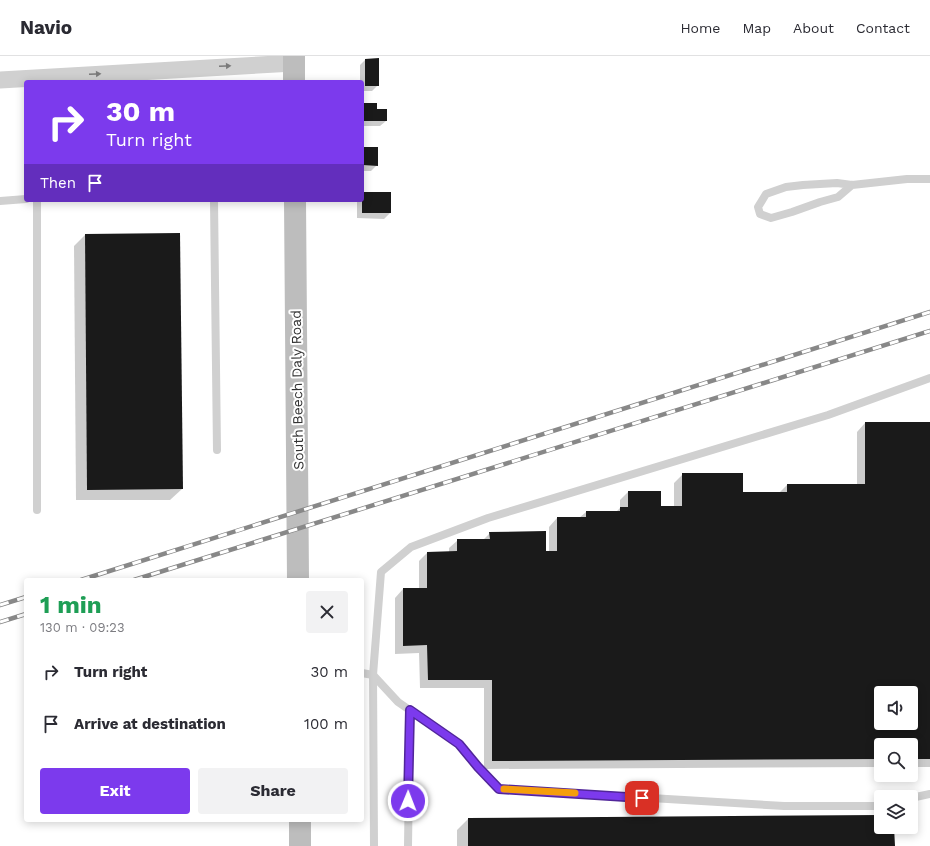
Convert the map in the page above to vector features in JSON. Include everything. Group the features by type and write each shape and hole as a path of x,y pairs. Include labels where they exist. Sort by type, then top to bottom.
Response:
{"street":[{"path":"0,80 294,67"},
{"name":"South Beech Daly Road","path":"295,202 298,578"},
{"path":"300,822 300,846"}],"lane":[{"path":"852,185 838,197 771,218 760,214 758,207 766,194 786,187 803,184 837,183 852,185 906,179 930,180"},
{"path":"0,201 24,200"},
{"path":"37,202 37,510"},
{"path":"214,202 216,450"},
{"path":"374,846 373,675 381,572 411,547 488,518 828,415 930,378"},
{"path":"364,673 373,675 398,702 459,744 499,789 784,806 874,806"},
{"path":"408,846 410,710"},
{"path":"918,797 930,794"}],"building":[{"path":"379,58 379,86 365,86 365,59"},
{"path":"364,103 377,103 377,109 387,109 387,121 364,121"},
{"path":"364,147 378,147 378,166 364,165"},
{"path":"364,192 391,192 391,213 362,213"},
{"path":"180,233 183,489 87,490 85,234"},
{"path":"865,422 930,422 930,759 918,759 918,738 874,738 874,759 492,761 492,680 428,680 427,645 403,646 403,588 427,588 427,552 457,551 457,539 490,539 489,532 546,531 546,551 557,551 557,517 586,517 586,511 620,511 620,507 628,507 628,491 661,491 661,506 682,506 682,473 743,473 743,492 787,492 787,484 865,484"},
{"path":"874,815 874,834 894,834 895,846 468,846 468,818"}],"railway":[{"path":"87,578 930,312"},
{"path":"140,578 930,331"},
{"path":"0,605 24,598"},
{"path":"0,622 24,615"}],"slow traffic":[{"path":"504,789 575,793"}],"route":[{"path":"408,801 410,710 459,744 499,789 642,798"}]}
